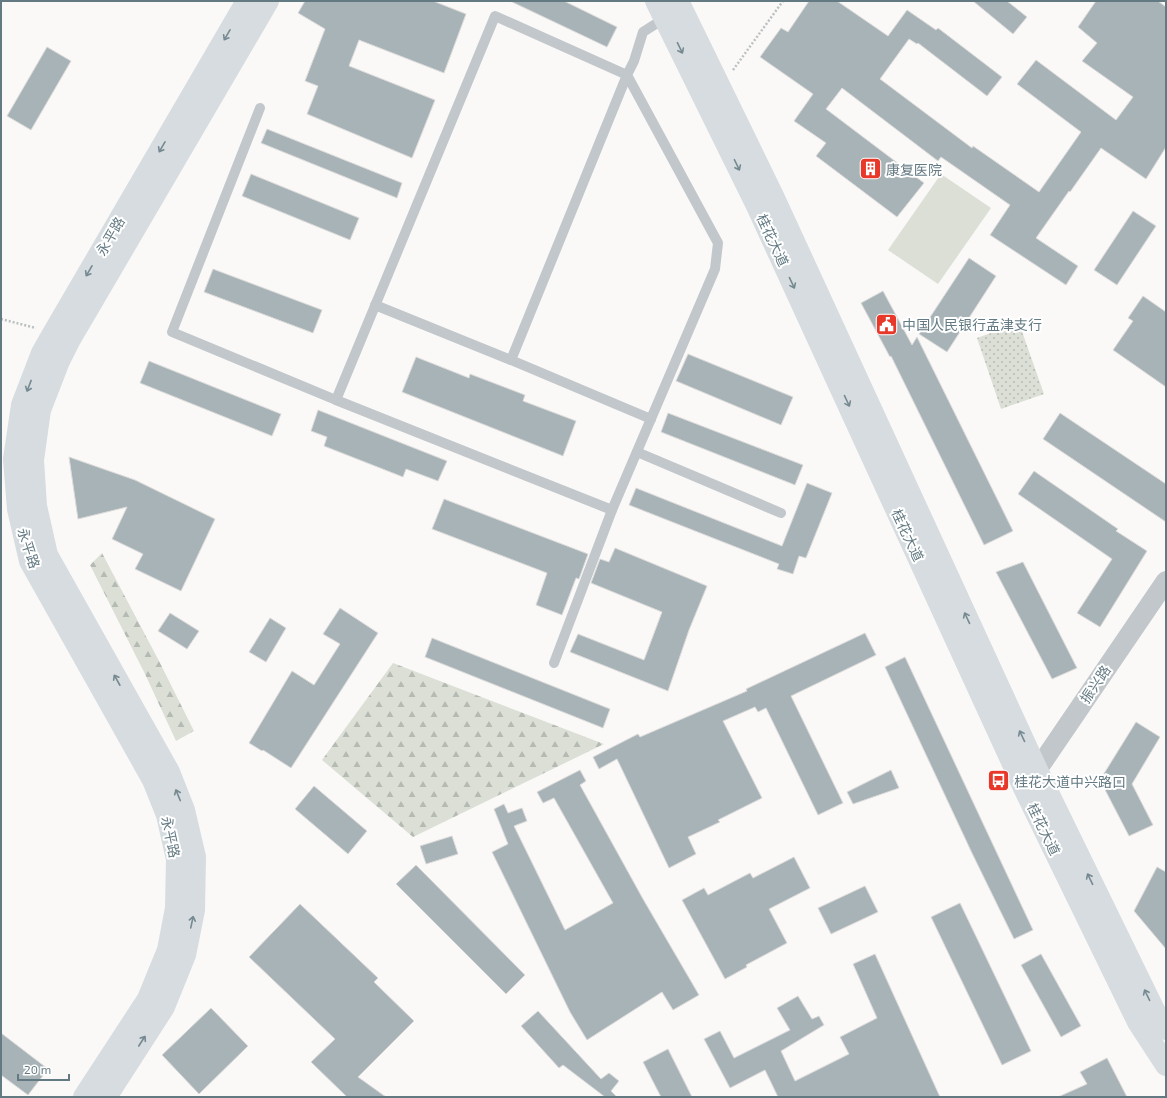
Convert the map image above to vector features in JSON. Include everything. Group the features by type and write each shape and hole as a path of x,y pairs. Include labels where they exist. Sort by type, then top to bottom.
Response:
{"main road":[{"name":"永平路","path":"84,1097 148,999 168,950 176,908 177,859 167,815 153,780 30,561 18,509 14,459 22,405 42,353 247,1"},
{"name":"永平路","path":"106,1097 164,1007 185,955 194,910 195,857 184,810 169,772 47,555 36,506 33,460 40,410 59,361 69,341 268,1"},
{"name":"桂花大道","path":"678,1 778,205 1037,770 1155,1012 1166,1029"},
{"name":"桂花大道","path":"661,10 757,206 1024,788 1138,1022 1166,1064"}],"street":[{"name":"振兴路","path":"1024,788 1166,580"}],"lane":[{"path":"511,360 634,61 643,32 661,10"},
{"path":"336,400 495,16 627,75 718,243 715,269 612,510 554,663"},
{"path":"260,108 172,332 336,400 612,510"},
{"path":"375,305 651,419"},
{"path":"637,452 781,513"}],"path":[{"path":"721,87 783,1"},
{"path":"1,319 54,332"}],"green space":[{"path":"941,174 991,208 938,284 888,250"},
{"path":"1019,323 1044,394 1001,409 977,338"},
{"path":"102,553 194,731 176,741 145,674 90,565"},
{"path":"393,663 604,744 413,837 322,760"}],"building":[{"path":"305,1 433,1 466,14 444,73 359,40 349,66 435,100 412,158 307,114 318,86 305,81 325,29 298,13"},
{"path":"510,1 564,1 617,27 607,47"},
{"path":"809,1 837,1 888,36 907,10 936,30 938,28 1002,77 987,96 918,43 917,44 909,39 880,79 972,148 973,146 1039,192 1081,132 1017,84 1036,60 1116,120 1133,97 1082,61 1097,43 1078,27 1096,1 1158,1 1166,7 1166,147 1146,179 1101,148 1070,192 1069,191 1036,238 1078,266 1066,285 990,235 1010,205 941,157 938,161 842,88 826,109 924,183 897,217 816,156 826,143 794,121 813,94 760,57 781,28 788,32"},
{"path":"973,1 1007,1 1027,17 1013,34"},
{"path":"47,47 71,61 31,130 7,116"},
{"path":"267,129 402,183 397,198 261,143"},
{"path":"251,174 359,218 350,240 242,196"},
{"path":"1133,211 1156,226 1117,285 1094,270"},
{"path":"969,258 996,276 947,352 919,334"},
{"path":"213,269 322,310 313,333 204,292"},
{"path":"883,291 912,345 917,337 1013,531 984,545 891,356 890,357 861,303"},
{"path":"1143,296 1166,312 1166,387 1113,350 1133,321 1128,318"},
{"path":"688,354 793,397 781,425 676,381"},
{"path":"416,357 469,378 470,374 525,395 523,401 576,421 563,456 402,392"},
{"path":"149,361 281,414 272,436 140,383"},
{"path":"318,410 447,461 438,481 406,469 403,477 324,446 327,437 311,431"},
{"path":"668,413 803,465 795,485 661,432"},
{"path":"1060,413 1166,484 1166,522 1043,439"},
{"path":"69,457 135,480 215,519 181,591 135,569 143,554 112,539 127,507 78,519"},
{"path":"1034,471 1118,529 1116,531 1147,551 1100,627 1077,613 1112,559 1018,494"},
{"path":"807,483 832,493 806,558 799,556 793,574 777,569 779,564 629,505 636,488 782,546"},
{"path":"444,499 588,554 579,579 576,578 562,615 536,605 547,573 432,529"},
{"path":"615,548 707,586 689,630 668,691 570,652 578,634 644,660 662,612 591,583 600,559 609,562"},
{"path":"1023,562 1077,668 1052,679 996,572"},
{"path":"340,608 378,633 291,768 249,743 292,671 314,685 340,644 323,634"},
{"path":"170,613 199,631 187,649 158,631"},
{"path":"270,618 286,628 266,662 249,652"},
{"path":"865,633 876,655 791,696 843,803 818,815 766,708 758,712 755,707 723,721 762,798 718,820 720,822 688,837 696,854 669,868 617,759 599,769 593,757 638,734 640,737 747,691 746,689"},
{"path":"432,638 610,709 603,728 425,657"},
{"path":"905,657 1033,930 1014,939 885,667"},
{"path":"1136,722 1160,737 1132,784 1153,825 1129,836 1100,780"},
{"path":"580,770 586,781 580,785 643,899 699,995 673,1010 662,992 587,1040 570,1012 492,852 508,844 494,809 504,804 508,813 522,808 527,821 514,826 565,930 613,903 554,798 543,803 537,792"},
{"path":"891,770 899,788 853,804 847,792"},
{"path":"314,786 367,831 348,854 295,809"},
{"path":"452,836 458,854 426,864 420,846"},
{"path":"794,857 810,888 769,909 787,943 746,965 747,967 725,979 682,900 704,888 708,895 750,873 753,878"},
{"path":"416,865 525,975 506,994 396,884"},
{"path":"1157,867 1166,872 1166,949 1134,911"},
{"path":"865,886 878,912 831,934 818,908"},
{"path":"960,903 1031,1051 1002,1065 931,917"},
{"path":"300,904 378,978 374,982 414,1021 358,1077 386,1097 347,1097 311,1062 335,1039 249,957"},
{"path":"875,954 940,1097 778,1097 765,1070 730,1088 704,1039 720,1031 734,1058 790,1030 777,1008 798,996 812,1019 819,1016 824,1025 781,1051 795,1081 849,1054 840,1037 877,1018 853,964"},
{"path":"1041,954 1081,1026 1061,1037 1021,965"},
{"path":"211,1008 248,1046 199,1094 162,1055"},
{"path":"538,1011 601,1079 609,1073 619,1081 611,1091 617,1097 605,1097 563,1065 559,1068 521,1026"},
{"path":"1,1033 48,1069 28,1095 1,1075"},
{"path":"668,1049 692,1097 661,1097 643,1062"},
{"path":"1107,1058 1127,1097 1058,1097 1087,1084 1080,1072"}],"place":[{"name":"康复医院","path":"870,169"},
{"name":"中国人民银行孟津支行","path":"887,324"},
{"name":"桂花大道中兴路口","path":"998,781"}]}
